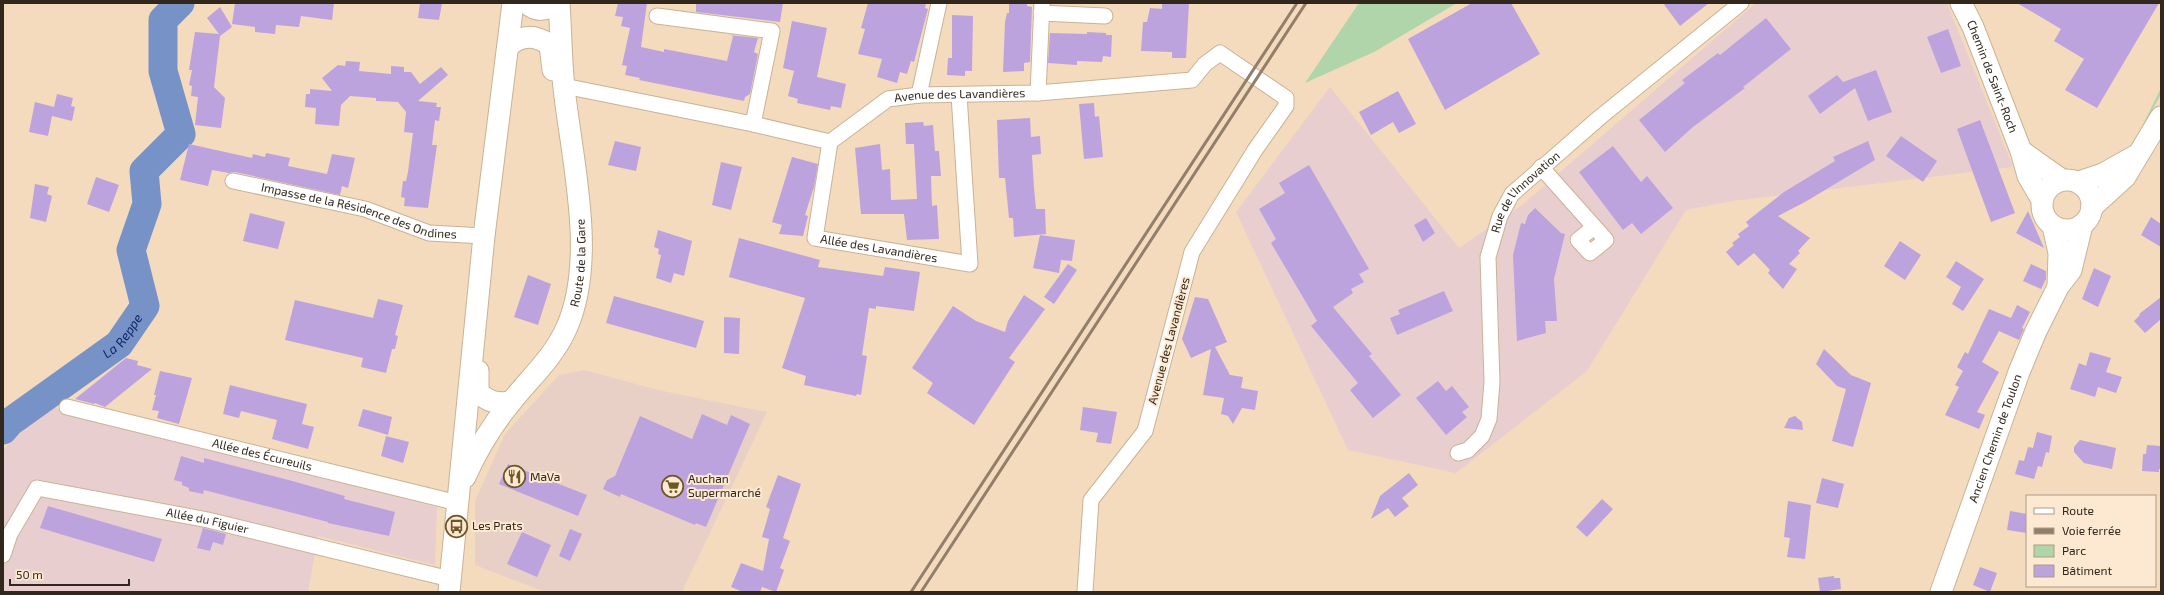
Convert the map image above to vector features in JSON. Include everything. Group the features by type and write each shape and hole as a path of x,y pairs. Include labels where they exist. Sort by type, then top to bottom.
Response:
{"main road":[{"name":"Route de la Gare","path":"450,586 484,236 513,3"},
{"path":"527,3 532,8 540,10 547,9 556,3"},
{"name":"Route de la Gare","path":"459,495 487,434 511,402 558,346 568,326 578,292 581,261 579,202 564,86 559,3"},
{"name":"Chemin de Saint-Roch","path":"1961,3 1973,27 2021,151 2028,176 2042,200"},
{"path":"508,47 514,41 522,38 542,40 550,45 553,76 564,86"},
{"path":"2139,153 2103,174 2049,187 2042,200 2044,215 2053,226 2068,230 2082,225 2087,220 2092,207 2125,177 2161,117"},
{"path":"2021,151 2089,192 2092,207"},
{"name":"Ancien Chemin de Toulon","path":"1941,592 2019,372 2036,331 2058,287 2074,264 2082,225"},
{"name":"Ancien Chemin de Toulon","path":"2053,226 2059,253 2058,287"},
{"path":"476,319 480,328 478,392 485,399 493,402 511,402"}],"street":[{"path":"919,95 939,3"},
{"name":"Rue de l'Innovation","path":"1458,453 1468,450 1482,436 1489,419 1492,382 1488,257 1500,216 1512,194 1541,166 1741,3"},
{"path":"1038,93 1042,8 1105,16"},
{"path":"657,16 772,31 753,124"},
{"name":"Avenue des Lavandières","path":"830,142 888,99 919,95 1038,93 1192,80 1205,64 1220,53 1286,98 1286,106 1255,150 1192,252 1145,431 1091,500 1085,592"},
{"path":"564,86 753,124 830,142"},
{"name":"Allée des Lavandières","path":"830,142 815,238 970,264 959,95"},
{"path":"1541,166 1594,227"},
{"name":"Impasse de la Résidence des Ondines","path":"233,181 365,209 429,233 484,236"},
{"name":"Allée des Écureuils","path":"67,407 459,495"},
{"name":"Allée du Figuier","path":"3,556 10,534 37,488 208,520 450,586"}],"shaded area":[{"path":"1756,3 1947,3 2013,167 1732,201 1686,210 1587,371 1456,473 1348,450 1236,212 1330,87 1459,248 1522,205"},
{"path":"584,370 658,390 767,412 682,592 545,592 475,565 475,501 505,434 559,375"},
{"path":"48,406 437,507 435,565 318,536 308,592 3,592 3,450"}],"green space":[{"path":"1359,3 1457,3 1374,52 1305,83"},
{"path":"2161,88 2161,94 2133,145"}],"building":[{"path":"235,3 334,3 332,20 301,16 299,27 276,25 275,34 255,32 255,27 232,24"},
{"path":"420,3 442,3 439,20 418,18"},
{"path":"618,3 647,3 641,47 664,52 664,49 727,61 733,36 729,35 758,38 754,52 758,54 750,94 745,97 744,101 639,80 640,78 625,75 627,66 622,65 630,28 621,26 623,17 615,16"},
{"path":"696,3 783,3 780,22 696,12"},
{"path":"868,3 926,3 925,8 928,9 914,62 911,61 907,74 900,72 897,83 877,77 882,59 858,54 865,29 861,28"},
{"path":"1009,3 1027,3 1027,6 1032,7 1030,62 1024,63 1024,71 1003,72 1005,22 1007,13 1009,13"},
{"path":"1162,3 1189,3 1186,58 1172,58 1172,52 1141,51 1143,22 1147,22 1150,8 1162,9"},
{"path":"1472,3 1511,3 1540,54 1445,110 1408,39"},
{"path":"1663,3 1709,3 1680,26"},
{"path":"2017,3 2159,3 2097,108 2065,90 2084,59 2054,41 2061,29"},
{"path":"220,7 232,27 220,36 214,87 225,98 221,128 195,125 198,97 191,96 192,86 189,85 192,70 189,70 195,32 219,34 207,18"},
{"path":"952,15 973,16 972,71 965,71 965,76 947,75 948,58 952,58"},
{"path":"1766,18 1791,49 1743,87 1745,88 1693,127 1665,152 1639,120 1685,83 1682,80 1718,53 1720,55"},
{"path":"792,21 827,28 817,77 846,84 841,108 831,106 830,110 797,103 798,99 788,96 794,71 783,68"},
{"path":"1948,29 1961,66 1941,73 1927,37"},
{"path":"1087,32 1106,33 1106,35 1112,35 1111,57 1103,56 1102,62 1077,61 1077,65 1048,63 1050,33 1087,34"},
{"path":"346,61 360,62 359,71 391,74 391,66 404,67 404,72 411,72 420,84 441,67 448,75 418,101 437,103 436,107 441,107 439,121 435,120 432,145 437,145 428,208 404,206 405,198 401,197 403,181 406,181 408,172 413,133 404,132 406,112 398,102 376,101 376,98 350,96 341,105 339,126 315,124 316,108 305,107 306,94 310,94 310,89 332,91 322,78 338,65 345,66"},
{"path":"1876,70 1892,112 1868,121 1855,88 1820,114 1808,96 1837,75 1843,82"},
{"path":"1398,91 1416,124 1399,133 1393,122 1371,135 1359,112"},
{"path":"57,94 73,98 71,106 75,107 72,121 52,116 48,136 29,132 35,102 54,107"},
{"path":"1094,103 1095,117 1099,116 1103,157 1084,159 1079,104"},
{"path":"1030,118 1031,137 1040,136 1041,154 1032,155 1034,188 1036,209 1045,209 1046,234 1014,237 1013,218 1009,218 1005,178 999,178 997,120"},
{"path":"1980,120 2015,213 1991,222 1957,129"},
{"path":"923,122 924,126 933,125 935,151 939,151 941,176 931,176 932,206 937,205 939,239 907,240 904,214 861,214 855,148 880,144 882,170 890,169 891,200 917,199 914,144 906,144 905,123"},
{"path":"1901,136 1937,161 1923,182 1886,156"},
{"path":"615,141 641,147 636,171 608,165"},
{"path":"1868,141 1875,160 1805,202 1778,216 1810,238 1798,251 1800,253 1789,264 1797,269 1783,289 1768,273 1770,270 1754,253 1738,266 1726,252 1734,245 1732,243 1740,237 1738,234 1749,226 1746,222 1784,192 1835,161 1833,157"},
{"path":"189,144 252,158 253,154 265,157 266,153 290,158 288,166 327,174 332,154 355,158 348,188 342,186 340,195 235,172 229,173 212,170 208,186 180,180"},
{"path":"1613,146 1641,182 1647,176 1673,208 1641,234 1632,223 1623,230 1579,172"},
{"path":"792,157 818,164 814,187 805,215 808,216 803,236 779,234 782,225 772,222"},
{"path":"721,162 742,167 731,210 712,205"},
{"path":"1309,165 1369,269 1359,274 1364,282 1351,289 1353,293 1333,307 1372,354 1369,356 1401,395 1373,418 1350,390 1358,383 1311,326 1317,321 1271,243 1276,239 1259,209 1285,193 1279,183"},
{"path":"96,177 119,185 109,212 87,204"},
{"path":"35,184 49,187 47,194 52,196 46,222 30,218"},
{"path":"1535,208 1561,233 1565,234 1554,279 1557,321 1545,321 1546,333 1517,341 1513,255 1521,223 1525,224 1528,215"},
{"path":"2028,211 2044,248 2016,233"},
{"path":"250,213 285,222 278,249 243,241"},
{"path":"2151,217 2161,224 2161,247 2141,235"},
{"path":"1426,218 1435,233 1423,242 1414,225"},
{"path":"658,230 692,241 684,276 674,273 671,283 656,278 661,255 658,254 659,249 654,247"},
{"path":"1040,235 1075,240 1072,261 1061,260 1059,273 1033,268"},
{"path":"739,238 820,260 818,267 883,276 885,267 920,272 914,311 876,306 876,309 869,308 862,355 867,356 861,395 857,394 856,396 804,385 806,376 782,368 805,298 729,277"},
{"path":"1900,241 1921,255 1905,280 1884,266"},
{"path":"1956,261 1984,279 1963,311 1952,304 1961,287 1946,277"},
{"path":"1068,264 1077,270 1054,304 1044,297"},
{"path":"2031,264 2046,271 2046,279 2041,289 2023,281"},
{"path":"2094,268 2111,276 2098,307 2082,299"},
{"path":"528,275 551,284 538,325 514,317"},
{"path":"1444,291 1453,311 1397,335 1390,318 1400,314 1398,310"},
{"path":"1024,295 1045,309 1009,358 1015,362 974,425 927,393 933,383 912,368 953,306 976,321 1005,332 1008,321"},
{"path":"614,296 704,321 696,348 606,323"},
{"path":"1195,297 1208,299 1227,342 1215,347 1230,375 1243,377 1241,388 1258,391 1255,410 1242,408 1233,424 1228,416 1221,414 1224,398 1203,395 1211,349 1191,358 1182,339"},
{"path":"2161,297 2161,319 2145,333 2134,321 2140,315 2139,314"},
{"path":"378,299 403,305 395,335 398,336 395,349 392,349 386,373 361,367 363,358 285,340 295,300 373,318"},
{"path":"2017,305 2030,312 2022,328 2024,329 2019,340 1999,331 1982,362 1999,372 1977,412 1985,415 1979,429 1945,415 1959,387 1955,385 1963,371 1957,367 1965,352 1968,354 1989,309 2011,318"},
{"path":"724,317 740,318 739,354 724,353"},
{"path":"1824,349 1851,375 1871,383 1853,447 1832,441 1846,389 1837,386 1816,364"},
{"path":"2090,352 2111,358 2106,372 2122,377 2116,393 2098,387 2095,397 2070,389 2079,363 2086,366"},
{"path":"126,358 138,361 137,365 152,369 105,407 95,403 75,399"},
{"path":"160,371 192,378 179,424 157,418 159,411 152,410"},
{"path":"1438,381 1446,391 1452,386 1469,407 1462,412 1467,417 1446,435 1416,398"},
{"path":"230,385 307,404 302,424 314,427 308,449 272,439 277,420 241,411 239,418 223,414"},
{"path":"1083,407 1117,412 1111,444 1096,442 1098,433 1080,430"},
{"path":"363,409 392,417 388,435 358,426"},
{"path":"702,414 727,425 731,415 750,424 706,527 696,523 695,525 621,494 620,497 603,489 607,480 615,476 640,416 692,439"},
{"path":"1795,416 1802,422 1803,430 1784,428 1789,418"},
{"path":"2037,432 2052,436 2049,453 2046,452 2042,467 2038,466 2034,479 2015,474 2019,460 2024,461 2028,447 2033,448"},
{"path":"386,436 409,442 403,463 381,456"},
{"path":"2080,440 2116,448 2112,469 2084,463 2074,452 2074,447"},
{"path":"2147,445 2161,446 2161,469 2159,469 2159,472 2142,471 2143,454 2146,454"},
{"path":"181,456 204,463 204,458 296,482 345,496 344,499 395,512 389,536 328,523 204,490 203,494 189,491 189,488 182,485 182,482 174,480"},
{"path":"508,464 587,495 578,516 499,484"},
{"path":"1409,473 1418,485 1402,498 1409,506 1395,517 1388,508 1371,519 1380,496"},
{"path":"778,475 801,484 783,538 790,541 780,568 784,570 776,592 762,587 760,592 743,592 731,587 741,563 763,571 769,539 762,537 770,509 766,507"},
{"path":"1822,478 1844,484 1838,508 1816,503"},
{"path":"1602,499 1613,509 1587,537 1576,527"},
{"path":"1788,501 1811,505 1805,559 1787,557 1790,538 1784,537"},
{"path":"48,506 162,539 154,562 40,528"},
{"path":"2010,511 2026,514 2026,533 2007,530"},
{"path":"203,528 226,534 223,545 213,542 210,551 197,548"},
{"path":"570,529 582,534 570,561 559,556"},
{"path":"522,532 551,545 537,577 507,564"},
{"path":"1980,567 1997,573 1990,592 1973,585"},
{"path":"1834,576 1834,578 1840,578 1841,589 1820,592 1818,578"}],"waterway":[{"name":"La Reppe","path":"3,430 10,422 119,344 145,306 131,250 147,204 144,171 181,134 163,71 163,20 180,3"}],"railway":[{"path":"911,592 1297,3"},
{"path":"921,592 1306,3"}],"place":[{"name":"MaVa","path":"514,477"},
{"name":"Auchan Supermarché","path":"672,486"},
{"name":"Les Prats","path":"456,526"}]}
